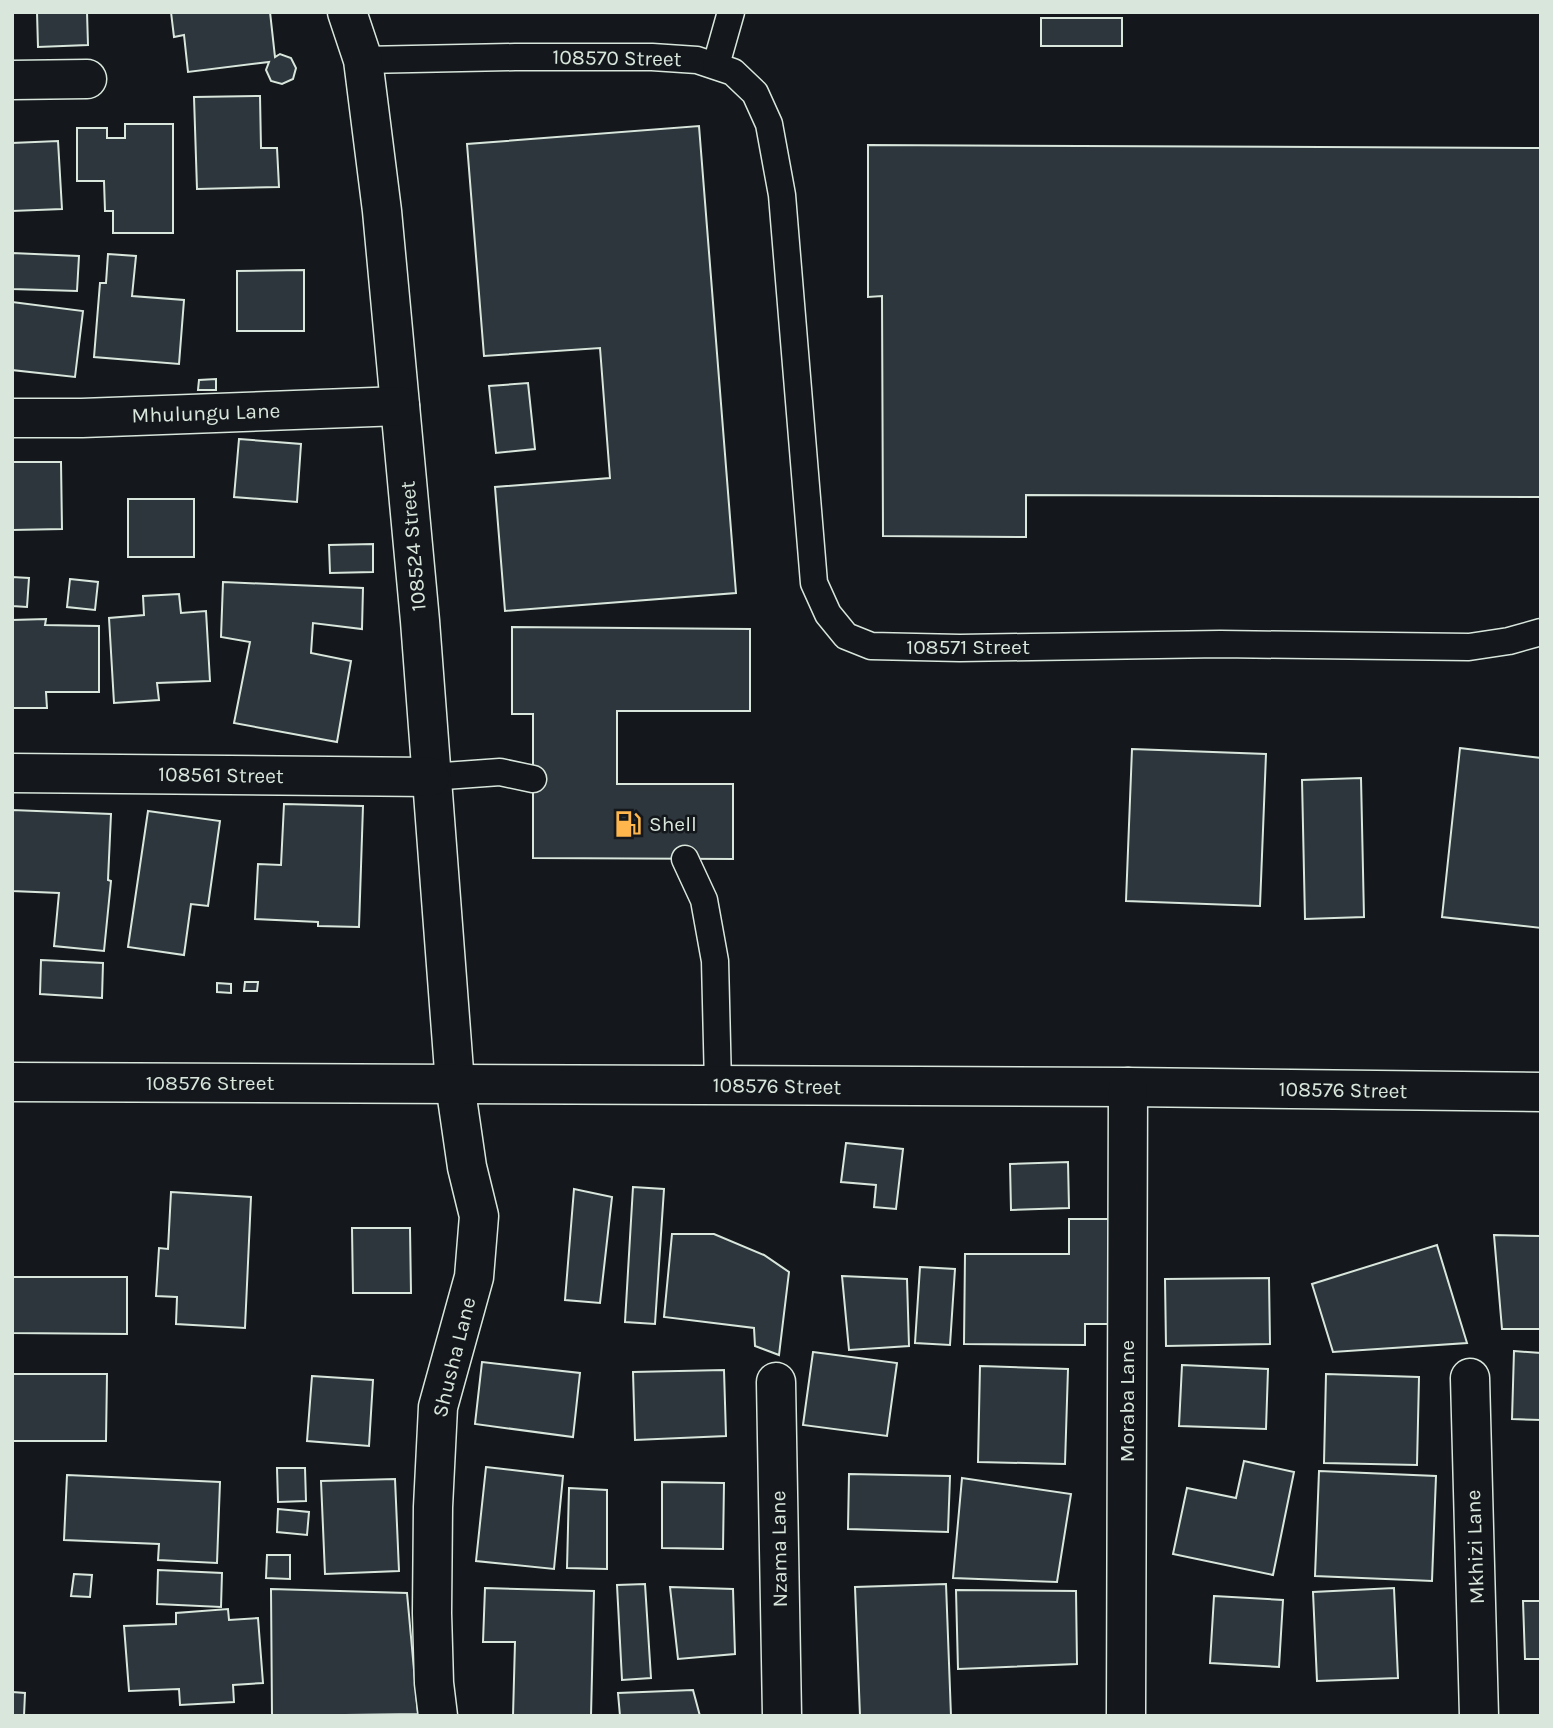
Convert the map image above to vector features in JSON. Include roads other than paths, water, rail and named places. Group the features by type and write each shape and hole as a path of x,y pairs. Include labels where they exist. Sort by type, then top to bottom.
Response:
{"street":[{"name":"108524 Street","path":"347,12 363,60 382,211 418,607 455,1084"},
{"path":"12,80 87,79"},
{"name":"Mhulungu Lane","path":"12,418 82,418 400,406"},
{"name":"108561 Street","path":"12,773 430,777"},
{"name":"108576 Street","path":"12,1082 1128,1087 1541,1092"},
{"name":"Shusha Lane","path":"438,1716 432,1613 438,1407 474,1276 479,1216 467,1167 455,1084"},
{"name":"Moraba Lane","path":"1126,1716 1128,1087"},
{"name":"Mkhizi Lane","path":"1470,1378 1479,1716"},
{"name":"Nzama Lane","path":"776,1382 782,1716"}],"lane":[{"path":"716,65 731,12"},
{"name":"108570 Street","path":"363,60 652,57 697,60 716,65 733,72 755,93 769,124 782,195"},
{"name":"108571 Street","path":"782,195 814,583 828,614 846,636 871,646 937,648 1220,644 1469,647 1509,641 1541,632"},
{"path":"430,777 500,772 533,779"},
{"path":"685,859 704,900 715,961 718,1085"}],"place":[{"name":"Shell","path":"628,824"}]}
